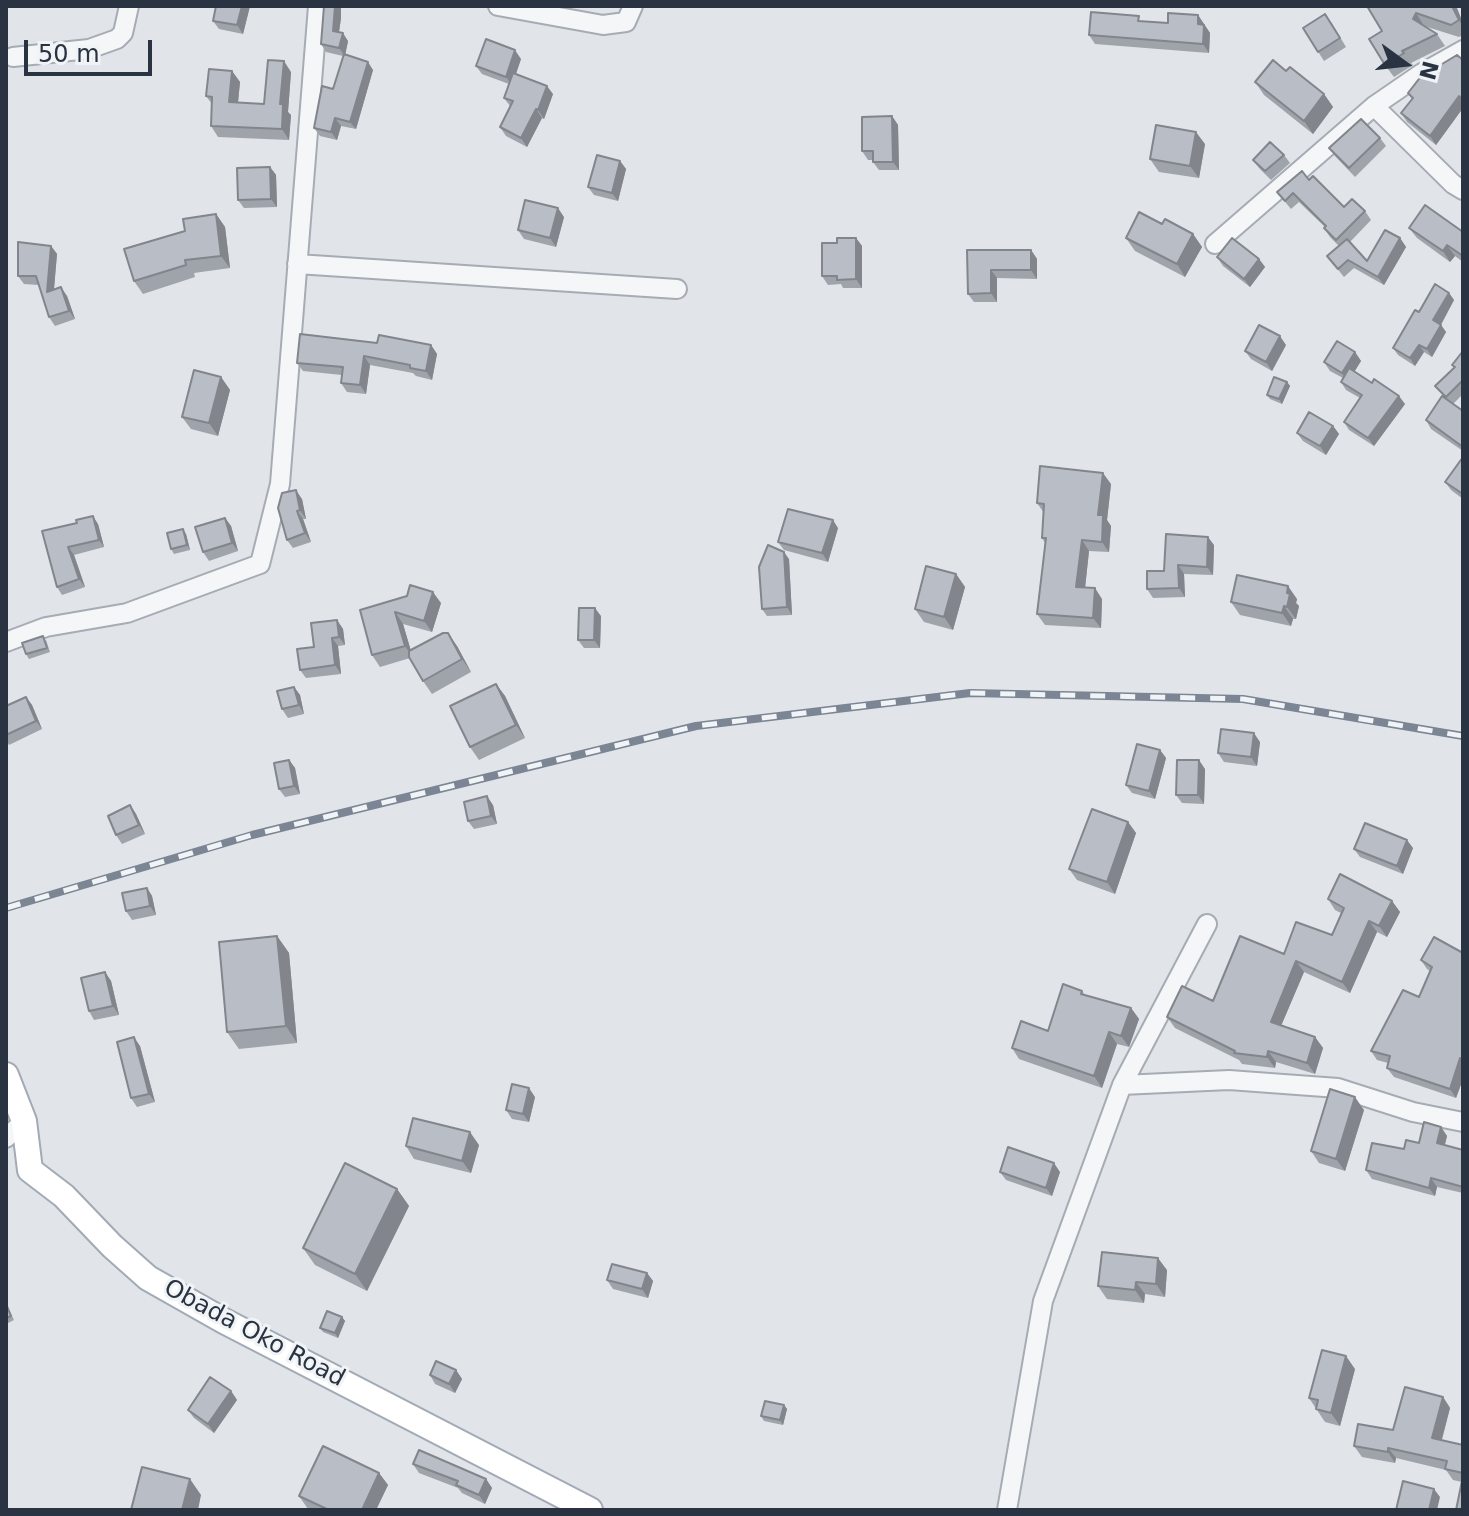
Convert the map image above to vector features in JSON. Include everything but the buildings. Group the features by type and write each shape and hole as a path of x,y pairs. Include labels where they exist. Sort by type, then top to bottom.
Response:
{"main road":[{"name":"Obada Oko Road","path":"6,1075 15,1129 30,1170 64,1196 148,1278 224,1321 590,1510"}],"street":[{"path":"13,57 89,49 117,39 123,33 129,6"},
{"path":"6,642 46,627 127,613 260,564 280,484 318,6"},
{"path":"498,6 603,25 626,22 633,6"},
{"path":"1215,244 1374,106 1463,50"},
{"path":"1374,106 1453,184 1463,190"},
{"path":"297,264 677,289"},
{"path":"1007,1510 1043,1301 1122,1085 1207,924"},
{"path":"1122,1085 1229,1080 1338,1088 1413,1112 1463,1122"}],"railway":[{"path":"6,908 252,835 696,726 970,693 1243,699 1463,736"}]}
